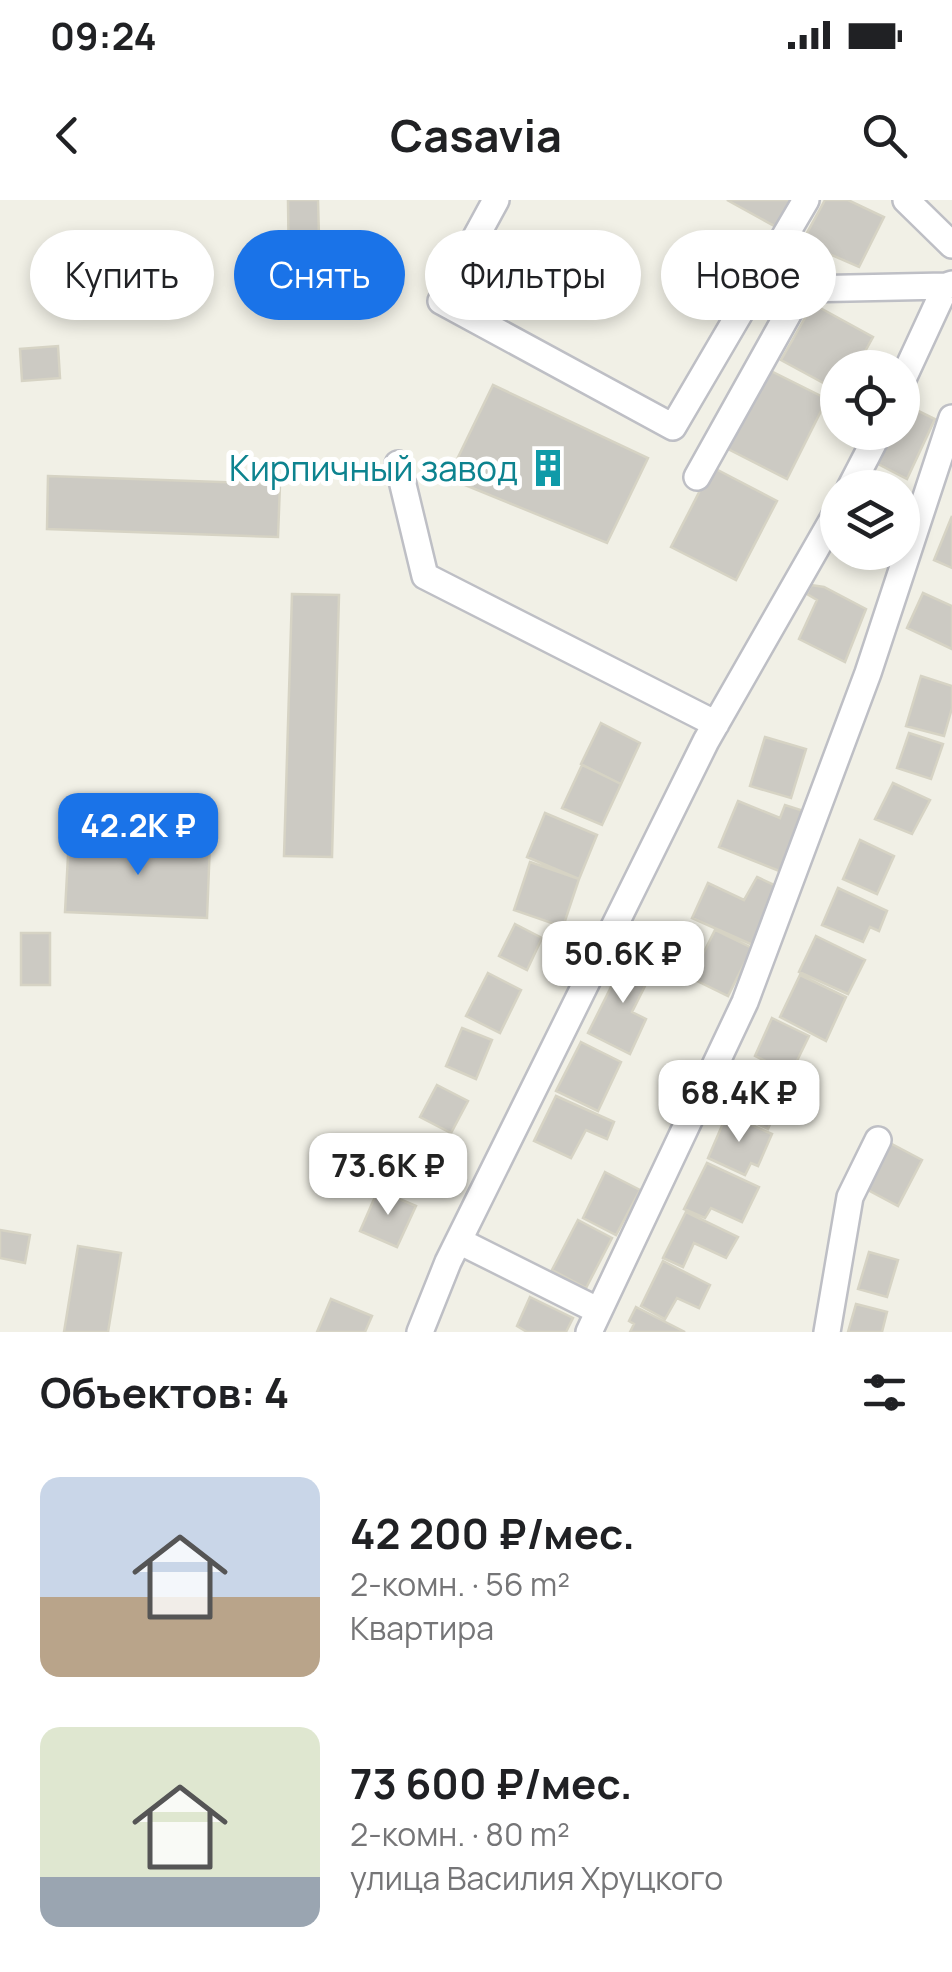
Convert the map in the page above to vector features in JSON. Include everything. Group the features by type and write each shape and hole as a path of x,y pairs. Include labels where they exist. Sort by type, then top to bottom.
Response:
{"street":[{"path":"496,200 441,301 673,427 735,320"},
{"path":"788,230 806,200"},
{"path":"906,200 952,245"},
{"path":"836,288 949,285 917,350"},
{"path":"697,477 785,320"},
{"path":"459,1241 594,1322 745,1002 868,672 952,418"},
{"path":"398,464 425,576 716,724"},
{"path":"420,1332 459,1241 716,724 820,542"},
{"path":"826,1332 850,1197 878,1140"}],"building":[{"path":"288,200 318,200 319,230 288,230"},
{"path":"727,200 793,200 778,228"},
{"path":"825,200 848,200 884,217 859,267 836,257 836,230 809,230"},
{"path":"836,317 873,337 866,350 820,350 820,381 781,360 804,320 836,320"},
{"path":"58,346 60,378 22,381 20,349"},
{"path":"765,368 820,396 820,413 787,479 726,448"},
{"name":"Кирпичный завод","path":"493,385 648,458 607,543 448,478"},
{"path":"920,412 935,419 911,470 890,470 878,464 884,450 920,450"},
{"path":"712,467 777,501 736,580 671,547"},
{"path":"48,476 280,484 278,537 47,529"},
{"path":"952,516 952,568 934,560"},
{"path":"811,585 824,587 866,609 845,662 799,639 817,600 807,594"},
{"path":"923,593 952,606 952,649 907,628"},
{"path":"292,594 339,595 332,857 284,856"},
{"path":"921,676 952,686 952,708 944,736 906,726"},
{"path":"601,723 640,743 621,784 581,764"},
{"path":"909,733 943,744 931,779 897,768"},
{"path":"765,737 806,749 791,798 750,786"},
{"path":"582,765 621,784 602,825 562,808"},
{"path":"893,783 930,800 912,834 875,819"},
{"path":"738,801 780,818 785,805 810,813 787,874 719,847"},
{"path":"545,813 597,835 579,879 527,857"},
{"path":"69,837 210,843 207,918 65,912"},
{"path":"860,840 894,856 877,894 843,879"},
{"path":"530,862 579,879 563,927 514,910"},
{"path":"757,877 781,888 755,946 692,918 708,883 744,900"},
{"path":"838,888 887,911 879,931 870,927 863,942 822,925"},
{"path":"515,924 542,938 527,970 499,956"},
{"path":"715,930 752,948 728,996 691,978"},
{"path":"21,933 50,933 50,985 21,985"},
{"path":"816,936 865,960 848,994 799,972"},
{"path":"628,953 655,966 632,1012 646,1019 630,1054 588,1033"},
{"path":"488,973 521,990 500,1033 466,1016"},
{"path":"800,975 846,997 826,1041 780,1017"},
{"path":"772,1018 809,1036 791,1073 755,1056"},
{"path":"462,1028 492,1040 476,1079 446,1066"},
{"path":"581,1042 621,1062 598,1111 556,1091"},
{"path":"752,1066 787,1084 768,1129 732,1112"},
{"path":"437,1085 468,1101 451,1133 420,1117"},
{"path":"556,1096 614,1122 607,1139 586,1130 571,1158 534,1141"},
{"path":"727,1114 772,1134 758,1166 751,1163 745,1175 708,1158"},
{"path":"405,1138 440,1154 423,1190 388,1174"},
{"path":"890,1143 922,1160 898,1206 866,1189"},
{"path":"707,1163 759,1187 742,1222 711,1208 705,1218 684,1209"},
{"path":"605,1172 640,1190 616,1235 583,1218"},
{"path":"378,1190 416,1206 397,1247 360,1231"},
{"path":"686,1212 738,1237 726,1258 694,1243 683,1267 663,1258"},
{"path":"578,1220 612,1238 586,1288 552,1270"},
{"path":"0,1230 30,1235 25,1263 0,1258"},
{"path":"78,1246 121,1253 108,1332 64,1332"},
{"path":"869,1252 898,1260 887,1297 858,1289"},
{"path":"663,1261 710,1285 699,1308 677,1298 665,1319 641,1306"},
{"path":"530,1297 573,1318 566,1332 527,1332 517,1326"},
{"path":"331,1299 372,1316 365,1332 317,1332"},
{"path":"856,1304 887,1312 882,1332 848,1332"},
{"path":"636,1307 685,1332 630,1332 634,1324 629,1321"}],"place":[{"name":"Кирпичный завод","path":"548,468"}]}
